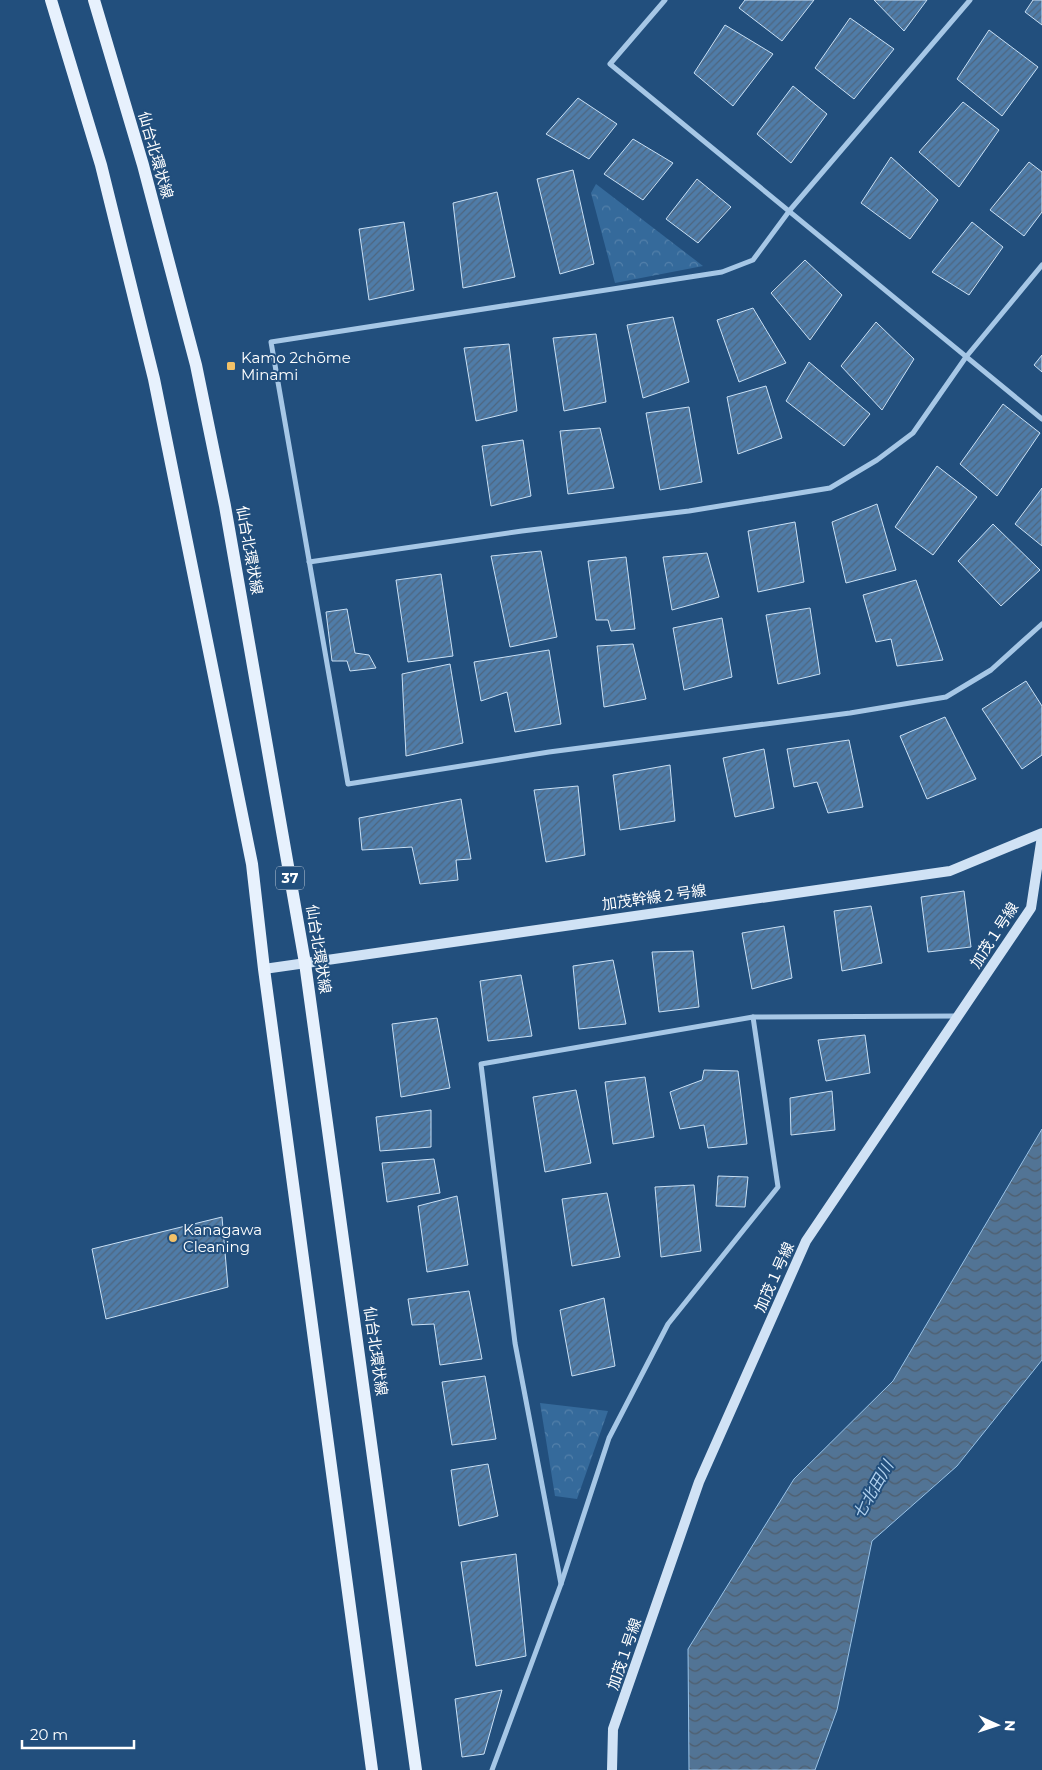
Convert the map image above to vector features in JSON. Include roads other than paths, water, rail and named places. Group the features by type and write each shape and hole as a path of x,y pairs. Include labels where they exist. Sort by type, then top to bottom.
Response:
{"main road":[{"name":"37","path":"52,0 101,165 154,379 252,864 264,969 372,1770"},
{"name":"仙台北環状線","path":"94,0 143,165 196,365 225,506 305,962 416,1770"}],"street":[{"path":"665,0 610,64 1042,419"},
{"path":"970,0 790,210 753,260 722,272 271,342 348,784 549,752 850,713 946,697 991,670 1042,624"},
{"path":"309,562 522,531 688,511 830,488 877,460 914,433 966,357 1042,265"},
{"name":"加茂幹線２号線","path":"264,969 950,871 1042,835"},
{"name":"加茂１号線","path":"612,1770 614,1729 699,1482 806,1241 1031,908 1042,835"},
{"path":"561,1584 515,1343 481,1064 754,1017 958,1016"},
{"path":"492,1770 561,1584 609,1438 668,1324 778,1187 754,1017"}],"water":[{"name":"七北田川","path":"1042,1129 1042,1360 957,1466 872,1541 837,1710 815,1770 689,1770 688,1649 794,1479 893,1381"}],"place":[{"name":"Kamo 2chōme Minami","path":"231,366"},
{"name":"Kanagawa Cleaning","path":"173,1238"}]}
